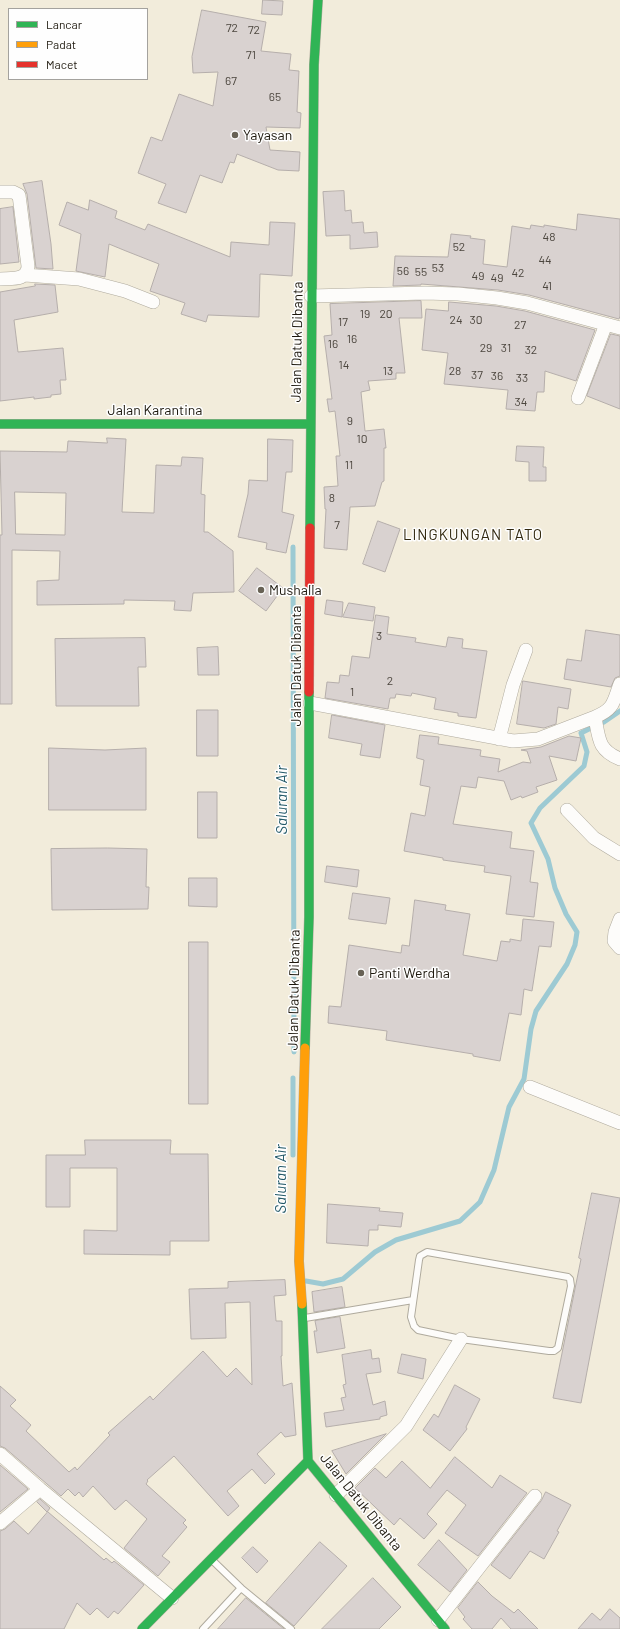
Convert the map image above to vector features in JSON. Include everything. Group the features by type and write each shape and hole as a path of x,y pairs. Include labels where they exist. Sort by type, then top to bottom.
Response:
{"main road":[{"name":"Jalan Datuk Dibanta","path":"318,0 314,65 310,424 309,917 300,1260 308,1461 442,1624"},
{"name":"Jalan Karantina","path":"0,424 310,424"},
{"path":"142,1629 212,1560 308,1461"}],"street":[{"path":"0,192 13,192 19,195 28,266 26,275"},
{"path":"0,279 19,278 26,275 79,279 125,291 153,302"},
{"path":"312,296 425,293 458,294 527,303 616,325 578,398"},
{"path":"499,739 513,685 526,650"},
{"path":"310,703 513,741 538,739 607,712 613,703 620,684"},
{"path":"595,717 599,739 608,754 620,759"},
{"path":"567,810 594,838 620,854"},
{"path":"620,919 615,932 614,941 620,948"},
{"path":"530,1087 620,1123"},
{"path":"336,1495 406,1426 461,1340"},
{"path":"0,1454 172,1598"},
{"path":"0,1523 40,1489"},
{"path":"442,1624 535,1496"}],"lane":[{"path":"427,1252 568,1277 572,1282 559,1346 556,1350 549,1351 461,1340 418,1330 414,1326 411,1317 413,1300 420,1256 427,1252"},
{"path":"303,1318 413,1300"},
{"path":"212,1560 241,1588 291,1629"},
{"path":"203,1629 241,1588"}],"building":[{"path":"263,0 283,1 282,15 262,14"},
{"path":"202,10 266,22 261,51 291,54 289,70 299,71 297,112 301,113 300,128 266,127 270,150 300,152 299,171 278,170 237,154 234,163 230,162 222,183 200,175 186,213 158,203 166,184 138,173 151,137 162,141 179,94 213,106 218,72 193,73 192,57"},
{"path":"42,181 53,269 36,268 27,194 23,184"},
{"path":"344,191 345,211 351,210 352,223 363,222 364,233 377,232 378,247 350,249 350,235 326,236 323,192"},
{"path":"90,200 117,211 115,218 145,230 148,224 230,257 231,242 269,245 270,222 295,223 292,276 260,274 259,317 208,315 206,322 181,314 185,303 150,291 159,264 109,244 105,277 76,271 81,234 59,225 67,202 88,210"},
{"path":"13,207 19,262 0,264 0,209"},
{"path":"578,214 620,219 619,319 529,295 498,290 421,284 393,286 395,256 448,257 451,234 471,236 470,238 485,240 483,264 507,267 512,226 530,229 531,225 544,227 544,225 576,230"},
{"path":"35,284 55,285 58,312 14,320 18,352 63,348 66,380 60,380 61,394 34,399 34,397 0,401 0,292 35,286"},
{"path":"421,301 422,318 399,318 405,373 396,373 396,379 368,381 370,390 361,392 365,431 384,429 386,448 384,448 384,481 382,482 375,506 350,507 347,550 324,548 326,509 324,487 338,486 336,456 340,456 335,411 329,412 327,399 332,399 324,336 332,335 330,304"},
{"path":"449,302 496,306 525,311 595,330 576,381 545,371 544,392 537,392 535,411 506,409 508,390 444,384 448,353 422,350 426,309 448,311"},
{"path":"611,334 620,336 620,409 587,396"},
{"path":"107,438 126,439 122,512 154,513 156,465 181,466 182,457 203,458 201,494 205,495 204,532 208,532 233,551 234,592 193,593 191,611 174,610 175,601 124,600 124,604 37,605 37,581 59,580 60,551 12,550 12,704 0,704 0,535 2,535 0,451 67,452 68,441 107,443","holes":["15,492 66,493 65,535 16,534"]},
{"path":"268,439 293,440 292,472 286,472 282,512 294,515 286,553 266,549 267,543 238,537 248,494 249,480 267,481"},
{"path":"517,446 544,447 543,467 546,467 546,481 529,481 529,462 516,461"},
{"path":"378,521 400,529 385,572 363,564"},
{"name":"Mushalla","path":"257,568 283,588 266,611 239,591"},
{"path":"327,600 343,602 342,617 325,614"},
{"path":"349,603 375,607 373,621 343,617"},
{"path":"376,615 389,617 387,634 416,638 415,642 446,647 448,637 463,639 462,648 487,651 476,718 458,716 458,713 434,709 436,698 412,693 411,696 396,694 395,698 390,698 388,709 325,698 327,682 339,683 340,675 349,676 352,656 369,658"},
{"path":"586,630 620,635 620,676 615,678 611,687 564,679 567,659 581,661"},
{"path":"145,638 146,667 138,667 139,706 56,706 55,639"},
{"path":"218,647 219,675 198,675 197,648"},
{"path":"523,681 571,689 568,709 558,707 556,724 544,728 517,724"},
{"path":"197,710 218,710 218,756 197,756"},
{"path":"332,715 385,725 380,758 360,755 362,744 329,738"},
{"path":"420,735 439,737 438,744 481,750 480,756 500,759 498,772 523,762 531,763 527,751 521,750 541,747 569,736 581,738 576,761 549,756 557,780 536,787 538,792 522,798 521,796 511,800 504,781 478,777 476,788 461,786 453,824 512,832 510,848 534,851 530,882 538,883 534,917 506,914 511,876 484,872 485,866 443,860 443,858 404,851 411,813 425,816 430,787 420,785 424,760 417,758"},
{"path":"49,748 105,750 146,748 146,810 49,810"},
{"path":"198,792 217,792 217,838 198,838"},
{"path":"51,849 147,849 146,887 149,887 148,909 52,910"},
{"path":"327,866 359,870 357,887 325,882"},
{"path":"189,878 217,878 217,907 189,906"},
{"path":"353,893 390,898 386,924 349,919"},
{"path":"415,900 446,905 445,910 470,914 463,955 497,961 501,941 510,942 510,939 521,941 523,919 554,922 551,947 539,946 532,991 524,989 521,1015 509,1013 500,1061 473,1056 473,1054 386,1040 387,1031 328,1023 329,1006 341,1007 349,945 401,953 402,945 409,946"},
{"path":"189,942 208,942 208,1104 189,1104"},
{"path":"85,1140 171,1140 170,1154 208,1154 209,1241 170,1241 170,1255 84,1254 84,1230 117,1231 117,1168 70,1168 70,1207 46,1207 46,1155 85,1155"},
{"path":"592,1193 620,1198 581,1403 553,1398 581,1259 579,1258"},
{"path":"328,1204 380,1208 379,1211 403,1213 401,1227 378,1225 378,1230 369,1230 368,1246 327,1243"},
{"path":"285,1280 286,1295 274,1296 276,1321 282,1321 281,1356 283,1386 292,1383 296,1435 285,1437 281,1432 257,1454 275,1474 265,1484 252,1469 227,1491 239,1506 228,1516 174,1456 147,1480 148,1481 146,1484 186,1520 183,1523 187,1527 162,1556 170,1562 158,1576 124,1548 147,1519 126,1500 115,1510 93,1486 83,1497 79,1492 75,1496 68,1489 61,1496 5,1448 0,1446 0,1386 16,1400 10,1406 31,1425 26,1431 69,1472 75,1467 77,1470 110,1435 108,1433 150,1396 153,1400 203,1351 227,1377 236,1368 252,1385 250,1302 225,1303 226,1338 191,1339 189,1289 228,1288 228,1282"},
{"path":"342,1287 345,1307 314,1312 312,1292"},
{"path":"340,1317 345,1348 317,1353 314,1331 317,1331 315,1321"},
{"path":"371,1350 372,1359 379,1358 381,1372 366,1374 373,1405 385,1401 387,1415 380,1417 380,1419 326,1427 324,1413 344,1410 341,1398 346,1397 343,1385 346,1384 342,1355"},
{"path":"402,1354 426,1359 423,1379 398,1373"},
{"path":"455,1385 480,1399 466,1427 467,1429 450,1451 423,1430 434,1414 438,1417"},
{"path":"386,1434 346,1474 332,1451"},
{"path":"455,1457 492,1488 500,1475 527,1493 478,1556 445,1533 466,1505 447,1490 427,1514 437,1524 424,1539 400,1518 394,1525 355,1488 375,1468 386,1478 402,1461 430,1488"},
{"path":"0,1465 28,1489 0,1512"},
{"path":"546,1492 571,1505 557,1531 559,1532 544,1559 530,1551 510,1579 491,1565 541,1501"},
{"path":"40,1499 50,1508 47,1512 37,1502"},
{"path":"48,1512 104,1560 106,1558 112,1563 114,1561 144,1585 118,1614 114,1611 108,1618 97,1608 90,1615 77,1603 64,1629 0,1629 0,1531 5,1529 14,1521 28,1534"},
{"path":"439,1540 467,1570 450,1592 418,1565"},
{"path":"320,1542 347,1566 294,1626 266,1603"},
{"path":"253,1547 268,1561 257,1573 242,1558"},
{"path":"373,1578 401,1607 379,1629 322,1629"},
{"path":"478,1582 492,1596 514,1613 518,1609 538,1629 511,1629 501,1618 492,1629 472,1629 463,1619 465,1617 458,1608"},
{"path":"246,1598 284,1629 218,1629"},
{"path":"610,1609 620,1618 620,1629 578,1629 592,1613 600,1620"}],"waterway":[{"name":"Saluran Air","path":"293,547 294,1052"},
{"path":"604,722 620,711"},
{"path":"306,1281 323,1284 343,1279 375,1252 396,1240 460,1221 480,1202 494,1170 509,1107 524,1079 531,1029 536,1011 567,964 575,945 577,932 566,914 555,888 548,859 531,823 540,808 584,766 587,752 581,733 589,729"},
{"name":"Saluran Air","path":"293,1078 293,1155"}],"traffic: fast":[{"path":"310,528 314,65 318,0"},
{"path":"0,424 310,424"},
{"path":"305,1048 309,917 309,692"},
{"path":"302,1304 308,1461 445,1629"},
{"path":"142,1629 308,1461"}],"traffic: slow":[{"path":"302,1304 299,1261 305,1048"}],"traffic: jam":[{"path":"309,692 310,528"}],"place":[{"name":"Yayasan","path":"235,135"},
{"name":"Mushalla","path":"261,590"},
{"name":"Panti Werdha","path":"361,973"}],"district":[{"name":"LINGKUNGAN TATO","path":"473,535"}]}
